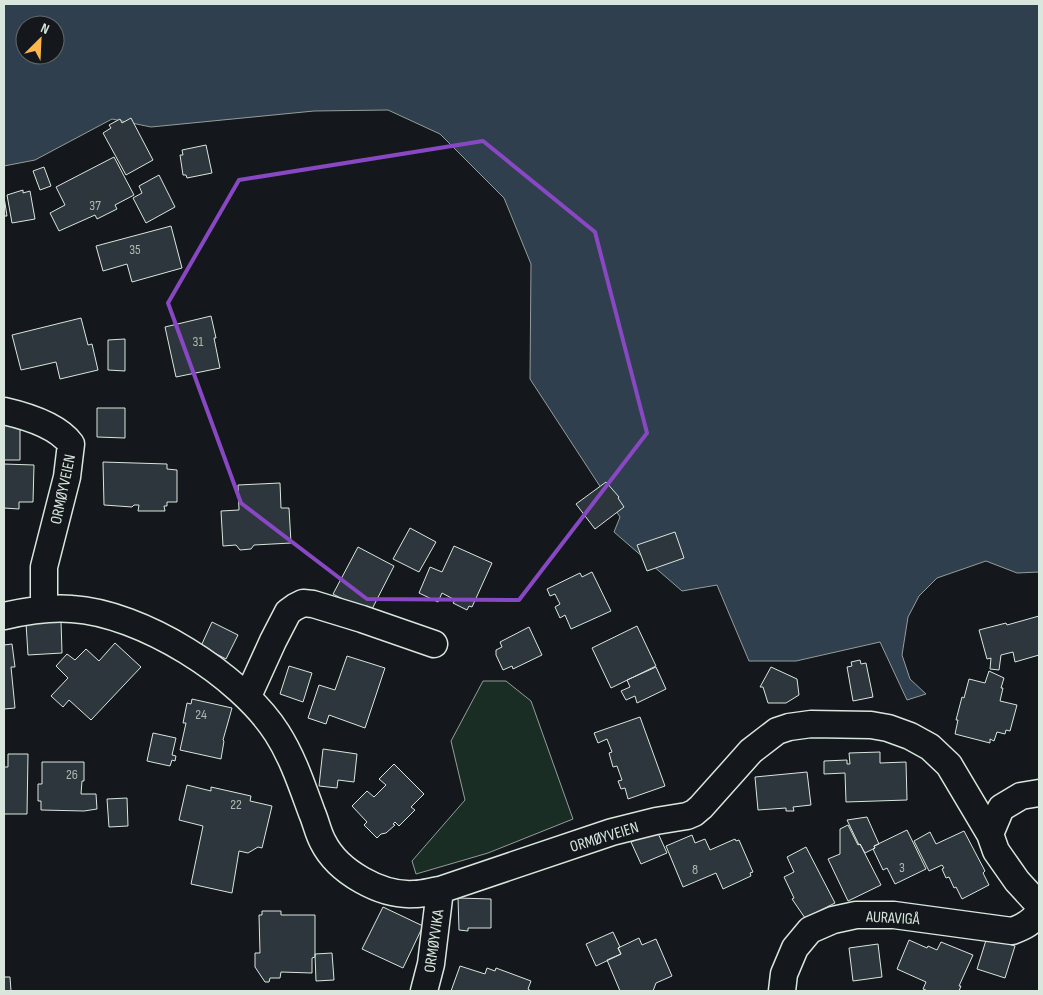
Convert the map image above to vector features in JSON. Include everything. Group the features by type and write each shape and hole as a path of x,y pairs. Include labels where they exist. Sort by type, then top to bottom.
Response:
{"street":[{"name":"ORMØYVEIEN","path":"4,411 47,426 62,435 71,444 67,477 44,567 44,609"},
{"path":"248,696 288,612 295,606 303,603 362,618 434,644"},
{"name":"ORMØYVEIEN","path":"4,616 44,609 72,609 91,612 134,624 200,660 248,696 286,748 323,842 333,856 363,881 382,890 414,894 440,890 612,832 694,813 751,750 777,731 811,724 871,725 888,728 910,736 930,748 949,765 990,834 996,851 1006,867 1039,905"},
{"path":"990,834 1002,808 1021,796 1039,794"},
{"name":"ORMØYVIKA","path":"424,991 431,964 440,890"},
{"name":"AURAVIGÅ","path":"782,991 784,974 795,948 810,930 833,920 856,915 894,915 1012,931 1028,924 1039,911"}],"highlighted area":[{"path":"483,141 595,232 647,433 519,600 367,599 241,503 168,303 239,180"}],"green space":[{"path":"483,681 506,681 531,701 573,819 488,853 416,874 412,861 465,800 451,741"}],"water":[{"path":"4,4 1039,4 1039,572 1017,573 986,561 937,578 919,596 908,617 902,655 910,679 926,694 907,700 880,642 796,661 749,661 717,585 682,591 614,532 620,517 530,379 531,264 504,198 440,134 388,110 314,111 151,127 112,119 35,160 4,166"}],"building":[{"path":"131,118 153,160 126,175 103,133 111,128 109,125 120,119 122,123"},
{"path":"206,145 212,173 187,178 186,175 183,175 180,155 183,155 182,150"},
{"path":"114,157 134,195 115,205 117,209 97,219 95,215 59,231 50,213 65,205 56,187"},
{"path":"44,167 51,186 40,190 33,171"},
{"path":"159,175 175,207 146,223 133,198 142,193 139,186"},
{"path":"23,190 23,193 30,191 35,219 12,223 7,195"},
{"path":"4,197 7,216 4,216"},
{"path":"171,226 182,268 132,282 127,264 103,271 96,246"},
{"path":"211,316 220,368 176,377 165,327"},
{"path":"81,318 88,345 92,344 98,370 60,379 56,362 21,370 12,335"},
{"path":"125,339 125,371 108,370 108,340"},
{"path":"97,408 125,408 125,438 97,437"},
{"path":"4,423 20,424 20,460 4,460"},
{"path":"103,462 167,464 167,469 177,470 177,502 167,502 167,506 164,506 165,511 138,511 139,505 132,507 104,505"},
{"path":"4,464 34,465 33,502 19,502 19,509 4,508"},
{"path":"606,482 619,497 624,507 595,529 576,504"},
{"path":"280,483 281,508 289,508 291,543 254,545 251,549 240,550 236,545 223,546 221,511 239,510 238,485"},
{"path":"410,528 436,542 419,572 393,559"},
{"path":"675,532 684,558 647,571 637,545"},
{"path":"454,546 492,563 472,607 469,606 467,610 453,603 455,600 442,593 438,602 419,593 430,567 442,572"},
{"path":"358,547 394,566 370,613 333,594"},
{"path":"592,572 611,611 571,629 565,615 560,618 555,607 560,604 555,594 550,596 547,589 580,573 582,577"},
{"path":"1039,616 1039,655 1015,662 1013,652 1001,655 999,670 990,669 991,658 987,659 979,630"},
{"path":"61,621 62,653 28,655 26,623"},
{"path":"212,622 238,635 226,659 201,646"},
{"path":"637,626 656,666 611,688 592,648"},
{"path":"529,627 542,655 513,669 512,666 503,670 496,655 496,650 502,647 500,642"},
{"path":"115,643 141,667 91,720 69,700 63,707 51,696 68,678 56,666 67,654 75,660 86,649 99,661"},
{"path":"12,644 15,667 11,667 15,708 4,709 4,645"},
{"path":"347,656 385,668 365,728 329,715 326,724 308,718 319,685 335,690"},
{"path":"860,660 861,664 866,663 873,697 853,701 847,667 852,666 851,662"},
{"path":"289,666 312,673 303,702 280,694"},
{"path":"656,667 666,689 637,703 635,696 626,700 621,691 630,687 627,680"},
{"path":"771,667 797,679 799,695 786,703 768,703 763,687 760,687"},
{"path":"989,671 1004,678 1000,701 1017,705 1010,731 1006,730 1005,734 997,732 994,741 990,739 990,743 955,734 958,720 956,720 969,679 985,683"},
{"path":"192,699 232,708 223,740 221,759 180,750 186,723 183,723 187,703 191,704"},
{"path":"640,717 665,786 628,799 625,788 621,789 618,781 622,780 617,766 613,767 609,753 612,752 607,739 598,743 594,733"},
{"path":"153,733 176,738 172,755 176,756 175,761 172,760 170,766 147,761"},
{"path":"323,749 357,754 354,782 338,780 337,788 319,786"},
{"path":"880,752 880,763 906,762 907,800 846,802 845,773 824,774 824,761 847,760 847,764 850,764 849,753"},
{"path":"8,754 28,754 27,814 4,814 4,767 8,767"},
{"path":"42,762 84,762 84,781 82,781 81,794 96,794 97,809 84,811 41,810 41,801 38,801 38,784 42,784"},
{"path":"394,764 424,794 411,807 415,810 399,826 395,822 393,824 395,825 386,833 381,834 377,838 364,825 367,822 352,806 367,791 374,797 386,785 379,779"},
{"path":"807,772 811,805 793,807 794,811 786,811 786,808 758,810 755,777"},
{"path":"187,785 211,791 211,787 251,796 250,801 272,806 262,848 258,847 248,853 239,851 232,893 191,884 203,826 179,820"},
{"path":"127,798 128,826 109,827 107,799"},
{"path":"867,817 879,844 865,853 847,820"},
{"path":"848,825 881,885 848,901 828,859 840,854 840,829"},
{"path":"907,830 926,869 895,884 887,868 883,870 873,849 875,848 874,846"},
{"path":"657,831 667,853 641,864 631,842"},
{"path":"964,831 985,871 983,873 989,885 962,899 949,877 946,878 942,865 929,871 914,841 930,832 936,844"},
{"path":"692,835 695,843 705,839 710,850 735,839 736,841 739,840 753,872 750,873 751,876 723,889 716,873 683,887 666,846"},
{"path":"806,847 835,903 805,918 792,899 794,898 784,877 794,872 787,857"},
{"path":"458,898 491,899 491,928 468,928 468,931 459,930"},
{"path":"383,907 423,926 403,968 362,949"},
{"path":"262,911 281,911 281,915 315,915 315,957 312,958 312,973 281,972 280,978 270,978 269,982 265,982 255,967 255,953 260,953 259,915 262,915"},
{"path":"613,932 621,954 596,966 586,944"},
{"path":"987,937 1015,946 1005,978 977,969"},
{"path":"639,938 642,945 656,939 672,976 656,983 653,991 620,991 607,960 621,954 618,948"},
{"path":"909,940 937,950 941,942 973,955 959,986 961,986 959,991 928,991 923,989 926,982 897,969"},
{"path":"878,944 882,977 853,981 849,948"},
{"path":"332,953 334,980 316,981 315,954"},
{"path":"460,966 485,974 487,968 495,971 496,968 531,981 528,989 531,991 451,991"},
{"path":"4,977 10,977 11,991 4,991"}]}
